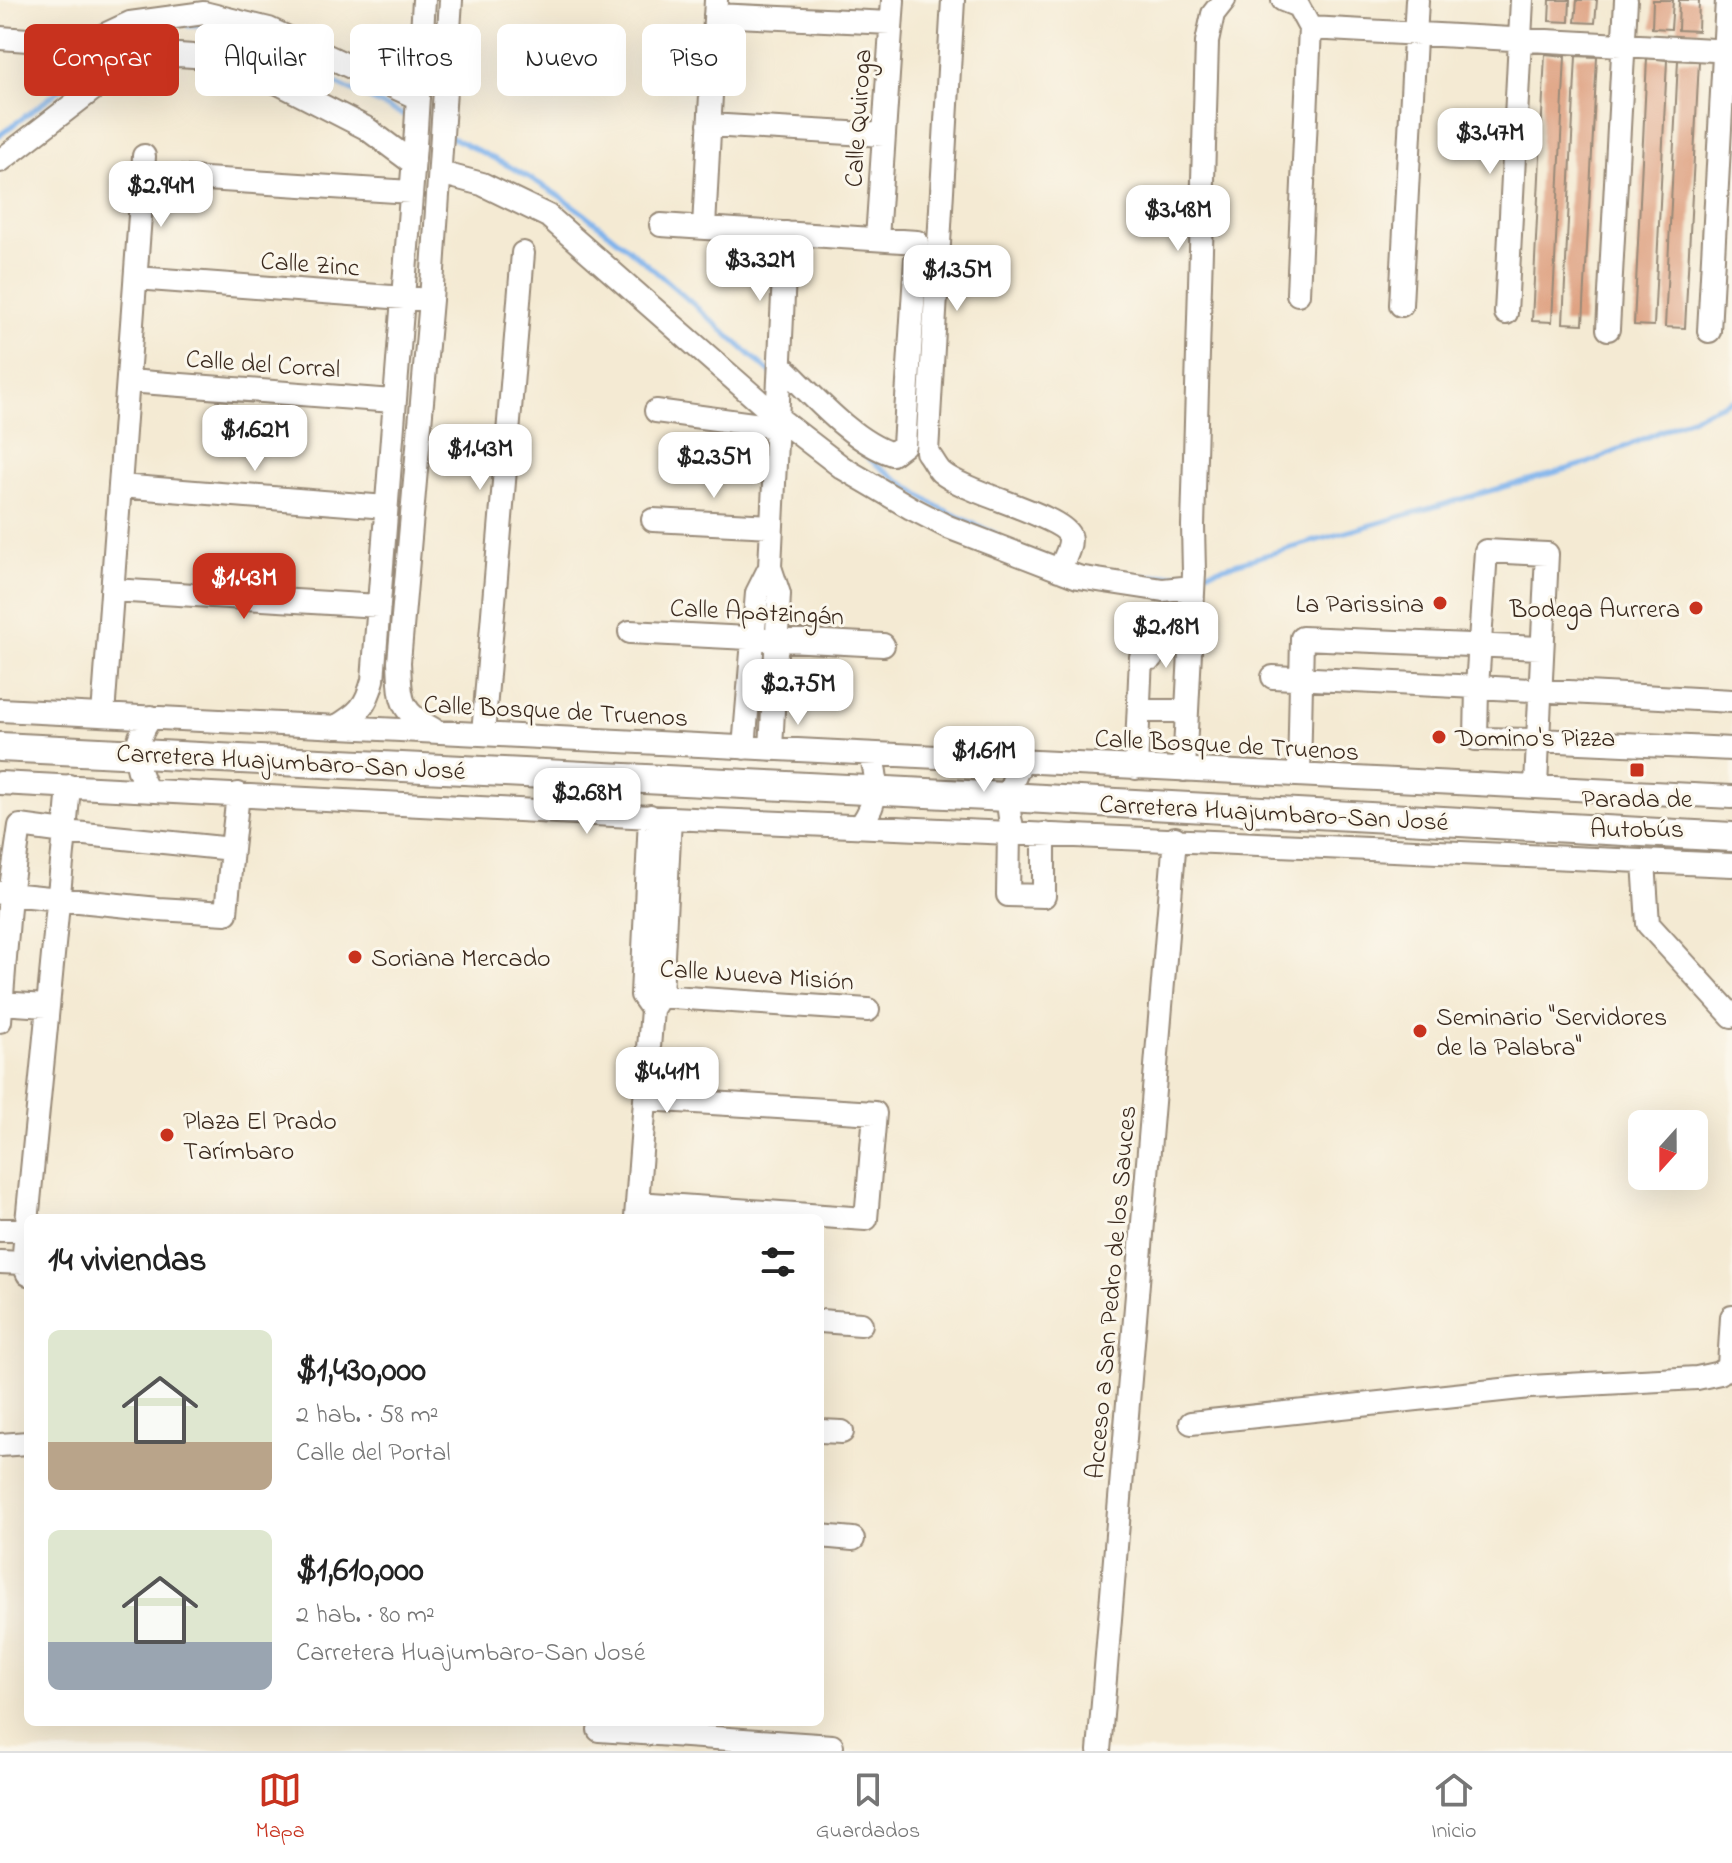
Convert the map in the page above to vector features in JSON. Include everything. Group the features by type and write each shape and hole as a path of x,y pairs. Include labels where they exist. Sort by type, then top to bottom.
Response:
{"main road":[{"name":"Carretera Huajumbaro-San José","path":"0,747 877,790 1732,837"}],"street":[{"path":"336,727 359,714 369,696 375,661 424,0"},
{"path":"438,732 413,719 401,698 399,662 431,300 451,0"},
{"name":"Calle Quiroga","path":"877,239 893,0"},
{"path":"953,0 927,452 941,472 995,500 1030,511 1061,526 1069,535 1070,544 1060,568"},
{"path":"1184,770 1193,580 1207,42 1213,14 1224,0"},
{"path":"1283,0 1298,6 1310,28 1298,294"},
{"path":"1401,305 1417,0"},
{"path":"1506,313 1522,0"},
{"path":"1608,329 1626,0"},
{"path":"1709,331 1728,51 1727,0"},
{"path":"704,227 715,8 891,23"},
{"path":"0,38 85,44 130,23 204,13 269,29 418,106"},
{"path":"1310,28 1728,51"},
{"path":"0,161 114,73 145,61 178,55 209,57 245,68 414,154"},
{"path":"709,125 884,135"},
{"path":"440,165 548,216 777,416 843,468 911,508 948,527 1078,577 1163,590 1193,580"},
{"path":"103,715 144,166 411,192"},
{"path":"661,225 917,242 904,445 892,454 877,449 780,370"},
{"path":"771,749 779,594 770,567 786,233"},
{"path":"483,734 523,253"},
{"name":"Calle Zinc","path":"136,278 431,300"},
{"name":"Calle del Corral","path":"128,381 393,401"},
{"path":"656,411 777,416"},
{"path":"120,486 386,507"},
{"path":"653,520 772,526"},
{"path":"1536,787 1538,740 1541,692 1541,648 1547,554 1486,551 1476,739 1538,740 1732,749"},
{"path":"744,748 757,593 770,567"},
{"path":"112,590 379,606"},
{"path":"1136,768 1141,657 1152,658 1156,619 1191,620"},
{"name":"Calle Apatzingán","path":"630,632 883,645"},
{"path":"1299,775 1302,638 1541,648"},
{"path":"375,661 399,662"},
{"path":"1273,677 1732,701"},
{"name":"Calle Bosque de Truenos","path":"0,710 1732,797"},
{"path":"1139,711 1187,711"},
{"path":"147,789 138,772 135,753 140,733 151,717"},
{"path":"861,825 872,809 877,790 877,771 870,754"},
{"path":"1022,763 1012,779 1007,797 1012,832 1009,866 1044,867 1044,834"},
{"path":"0,783 660,817 1732,865"},
{"path":"27,1214 69,786"},
{"path":"5,893 226,913 238,794"},
{"path":"660,817 652,999 637,1211 723,1214"},
{"path":"46,1006 1,1009 5,893 20,826 232,849"},
{"name":"Acceso a San Pedro de los Sauces","path":"1099,1751 1175,838"},
{"path":"1644,861 1648,924 1732,1016"},
{"name":"Calle Nueva Misión","path":"652,999 868,1010"},
{"path":"645,1099 875,1113 866,1219 824,1218"},
{"path":"0,1230 24,1230"},
{"path":"0,1262 24,1268"},
{"path":"1191,1423 1530,1387 1697,1378 1720,1373 1730,1366 1732,1317"},
{"path":"824,1321 861,1324"},
{"path":"0,1445 24,1443"},
{"path":"824,1536 853,1539"},
{"path":"600,1734 832,1746"}],"building":[{"path":"1550,0 1570,0 1569,22 1549,21"},
{"path":"1577,0 1597,0 1595,23 1575,22"},
{"path":"1653,0 1673,0 1671,29 1652,28"},
{"path":"1679,0 1699,0 1698,31 1678,30"},
{"path":"1545,54 1565,56 1552,322 1532,321"},
{"path":"1576,56 1597,57 1583,324 1563,323"},
{"path":"1647,58 1667,60 1654,326 1634,325"},
{"path":"1678,60 1699,61 1685,328 1665,327"}],"waterway":[{"path":"188,26 214,26 410,118"},
{"path":"0,135 52,96"},
{"path":"448,136 526,176 571,204 649,266 773,375"},
{"path":"1198,572 1588,463 1732,400"},
{"path":"856,447 938,507 996,534"},
{"path":"1143,577 1188,573"}],"place":[{"name":"La Parissina","path":"1440,603"},
{"name":"Bodega Aurrera","path":"1696,608"},
{"name":"Domino's Pizza","path":"1439,737"},
{"name":"Parada de Autobús","path":"1637,770"},
{"name":"Soriana Mercado","path":"355,957"},
{"name":"Seminario \"Servidores de la Palabra\"","path":"1420,1031"},
{"name":"Plaza El Prado Tarímbaro","path":"167,1135"}]}
